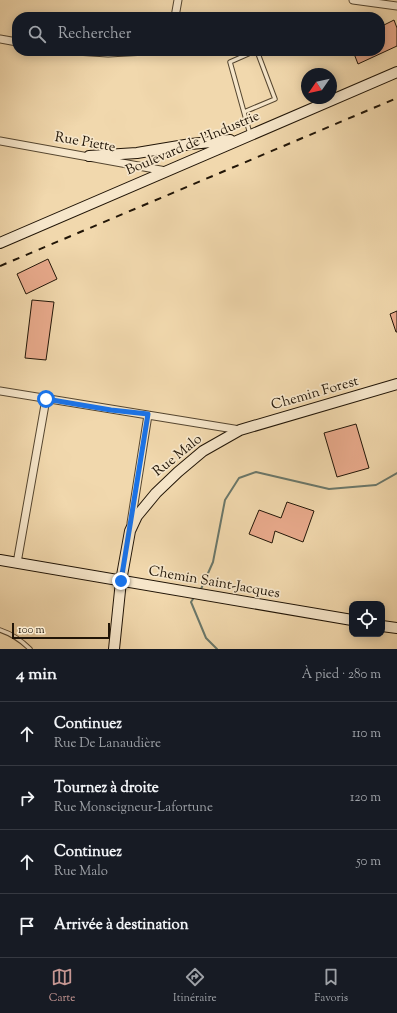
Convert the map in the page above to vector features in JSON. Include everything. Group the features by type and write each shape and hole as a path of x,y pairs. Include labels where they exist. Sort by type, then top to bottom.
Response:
{"street":[{"path":"176,12 178,0"},
{"path":"353,0 397,6"},
{"path":"0,39 12,41"},
{"name":"Boulevard de l'Industrie","path":"0,243 397,72"},
{"path":"89,156 137,153 246,137"},
{"name":"Rue Piette","path":"0,141 166,171"},
{"name":"Chemin Forest","path":"240,430 397,384"},
{"path":"0,391 240,430"},
{"path":"17,563 46,399"},
{"path":"130,531 148,414"},
{"name":"Rue Malo","path":"114,649 121,581 130,531 140,511 178,472 203,451 240,430"},
{"name":"Chemin Saint-Jacques","path":"0,560 349,619"},
{"path":"385,626 397,628"}],"lane":[{"path":"244,56 230,62 244,112 246,137"},
{"path":"244,112 275,99 258,56"},
{"path":"0,630 21,640 30,649"}],"building":[{"path":"394,20 397,28 397,46 385,52 385,24"},
{"path":"355,56 375,56 358,64"},
{"path":"48,259 57,279 26,294 17,274"},
{"path":"32,300 54,302 46,360 25,358"},
{"path":"397,311 397,332 396,332 390,314"},
{"path":"356,424 369,468 337,477 324,433"},
{"path":"287,502 314,511 303,542 275,531 272,543 249,534 259,510 281,518"}],"waterway":[{"path":"201,589 213,562 225,500 239,478 256,472 329,489 376,485 397,473"},
{"path":"193,599 191,602 206,638 217,649"}],"railway":[{"path":"0,266 397,98"}],"route":[{"path":"46,399 111,410 148,414 121,581"}]}
